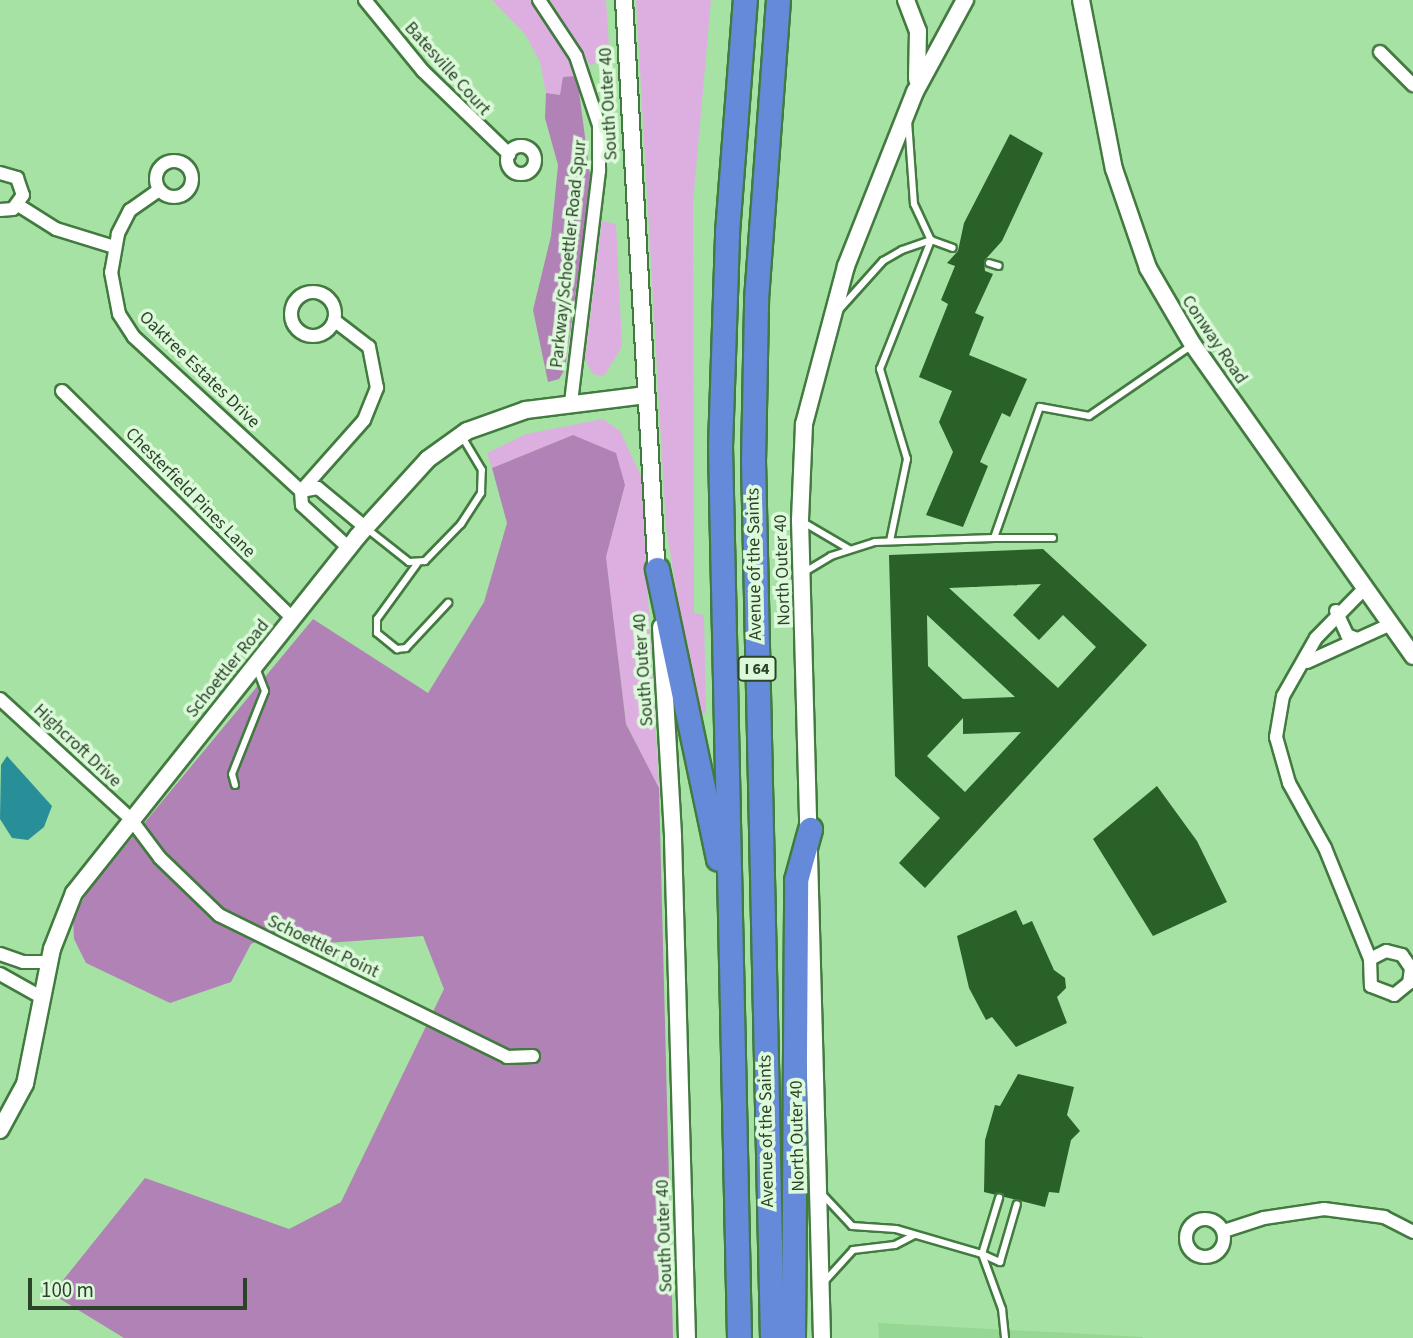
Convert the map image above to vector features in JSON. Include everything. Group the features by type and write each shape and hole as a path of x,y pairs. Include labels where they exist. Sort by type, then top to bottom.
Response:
{"highway":[{"name":"Avenue of the Saints","path":"739,1338 721,370 745,0"},
{"name":"Avenue of the Saints","path":"772,1338 753,462 756,299 778,0"},
{"path":"657,569 729,906"},
{"path":"793,1338 796,880 810,829"}],"street":[{"name":"Batesville Court","path":"365,0 423,71 509,154"},
{"name":"Parkway/Schoettler Road Spur","path":"539,0 576,56 599,125 598,171 571,401"},
{"path":"905,0 918,31 915,92"},
{"name":"North Outer 40","path":"822,1338 800,520 804,424 827,323 915,92 965,0"},
{"path":"1074,0 1084,5"},
{"name":"South Outer 40","path":"623,3 673,838 687,1338"},
{"name":"Conway Road","path":"1084,5 1114,169 1132,230 1168,308 1413,656"},
{"path":"1380,52 1413,85"},
{"path":"0,173 21,183 18,205"},
{"name":"Oaktree Estates Drive","path":"159,190 130,210 114,247 114,295 134,337 301,491 302,505 349,548"},
{"path":"0,210 18,205 56,229 114,247"},
{"path":"301,491 364,420 377,388 369,347 334,320"},
{"name":"Chesterfield Pines Lane","path":"62,391 293,619"},
{"name":"Schoettler Road","path":"0,1130 25,1084 50,962 74,893 130,818 366,528 428,459 461,436 502,417 571,401 646,395"},
{"name":"Oaktree Estates Drive","path":"301,491 318,488 366,528"},
{"path":"1365,587 1336,611 1278,714 1281,762 1329,858 1370,959"},
{"path":"1336,611 1342,628 1357,639"},
{"path":"1307,662 1391,624"},
{"name":"Highcroft Drive","path":"0,699 130,818"},
{"name":"Schoettler Point","path":"130,818 160,858 219,915 507,1057 533,1056"},
{"path":"0,954 23,962 50,962"},
{"path":"0,974 43,998"},
{"path":"1224,1231 1264,1218 1324,1209 1384,1217 1413,1232"}],"lane":[{"path":"908,114 909,180 920,224 931,240 953,248"},
{"path":"827,323 883,261 931,240"},
{"path":"890,541 907,459 880,369 931,240"},
{"path":"989,263 999,266"},
{"path":"994,538 1040,407 1089,416 1193,345"},
{"path":"448,603 406,648 397,649 377,633 377,619 417,564 461,524 477,505 484,481 461,436"},
{"path":"800,520 849,549"},
{"path":"366,528 417,564"},
{"path":"802,574 849,549 890,541 1053,538"},
{"path":"235,785 232,774 265,691 256,665"},
{"path":"819,1189 852,1226 913,1236 982,1254 1000,1262 1017,1204"},
{"path":"999,1198 982,1254 1002,1309 1005,1338"},
{"path":"821,1286 853,1250 895,1245 913,1236"}],"shaded area":[{"path":"492,0 530,0 537,7 577,76 560,95 546,93 540,62 525,34"},
{"path":"550,0 606,0 610,61 590,65"},
{"path":"636,0 711,0 693,203 694,613 704,615 706,713 697,716 666,527"},
{"path":"577,76 591,183 565,369 559,379 548,382 533,310 551,236 558,165 545,118 546,93 560,95 563,77"},
{"path":"602,221 616,224 622,347 604,376 593,374 585,360"},
{"path":"603,419 620,431 641,476 659,788 626,724 606,557 625,485 573,435 492,468 487,453 526,434"},
{"path":"573,435 616,453 625,485 606,557 626,724 659,788 673,1338 124,1338 52,1294 145,1178 289,1229 341,1202 444,989 423,936 313,944 283,929 251,944 231,982 170,1003 86,963 74,939 73,918 88,891 313,619 428,693 484,602 507,523 492,468"},
{"path":"878,1323 1143,1337 1143,1338 879,1338"}],"water":[{"path":"7,756 52,806 44,827 28,840 12,838 0,819 1,765"}],"building":[{"path":"1010,134 1043,153 1002,241 984,261 985,271 993,274 975,313 984,317 969,355 1027,379 1010,417 1002,413 980,462 988,466 963,527 926,515 953,452 939,422 952,391 919,377 948,304 941,300 955,266 947,263 958,251 964,223"},
{"path":"1043,549 1147,645 925,888 899,863 940,818 895,776 889,555","holes":["1041,584 1013,615 1039,640 1063,615 1096,647 1058,688 949,588","927,615 1015,697 963,699 928,666","963,718 963,734 1021,732 965,792 927,756"]},
{"path":"1157,786 1197,841 1227,902 1153,936 1093,839"},
{"path":"1016,910 1023,925 1032,921 1054,970 1065,978 1066,988 1057,997 1067,1023 1016,1047 992,1017 986,1020 969,988 957,936"},
{"path":"1018,1074 1074,1087 1067,1115 1080,1131 1071,1140 1059,1193 1049,1192 1045,1207 984,1192 985,1140 995,1105 1000,1106"}]}
